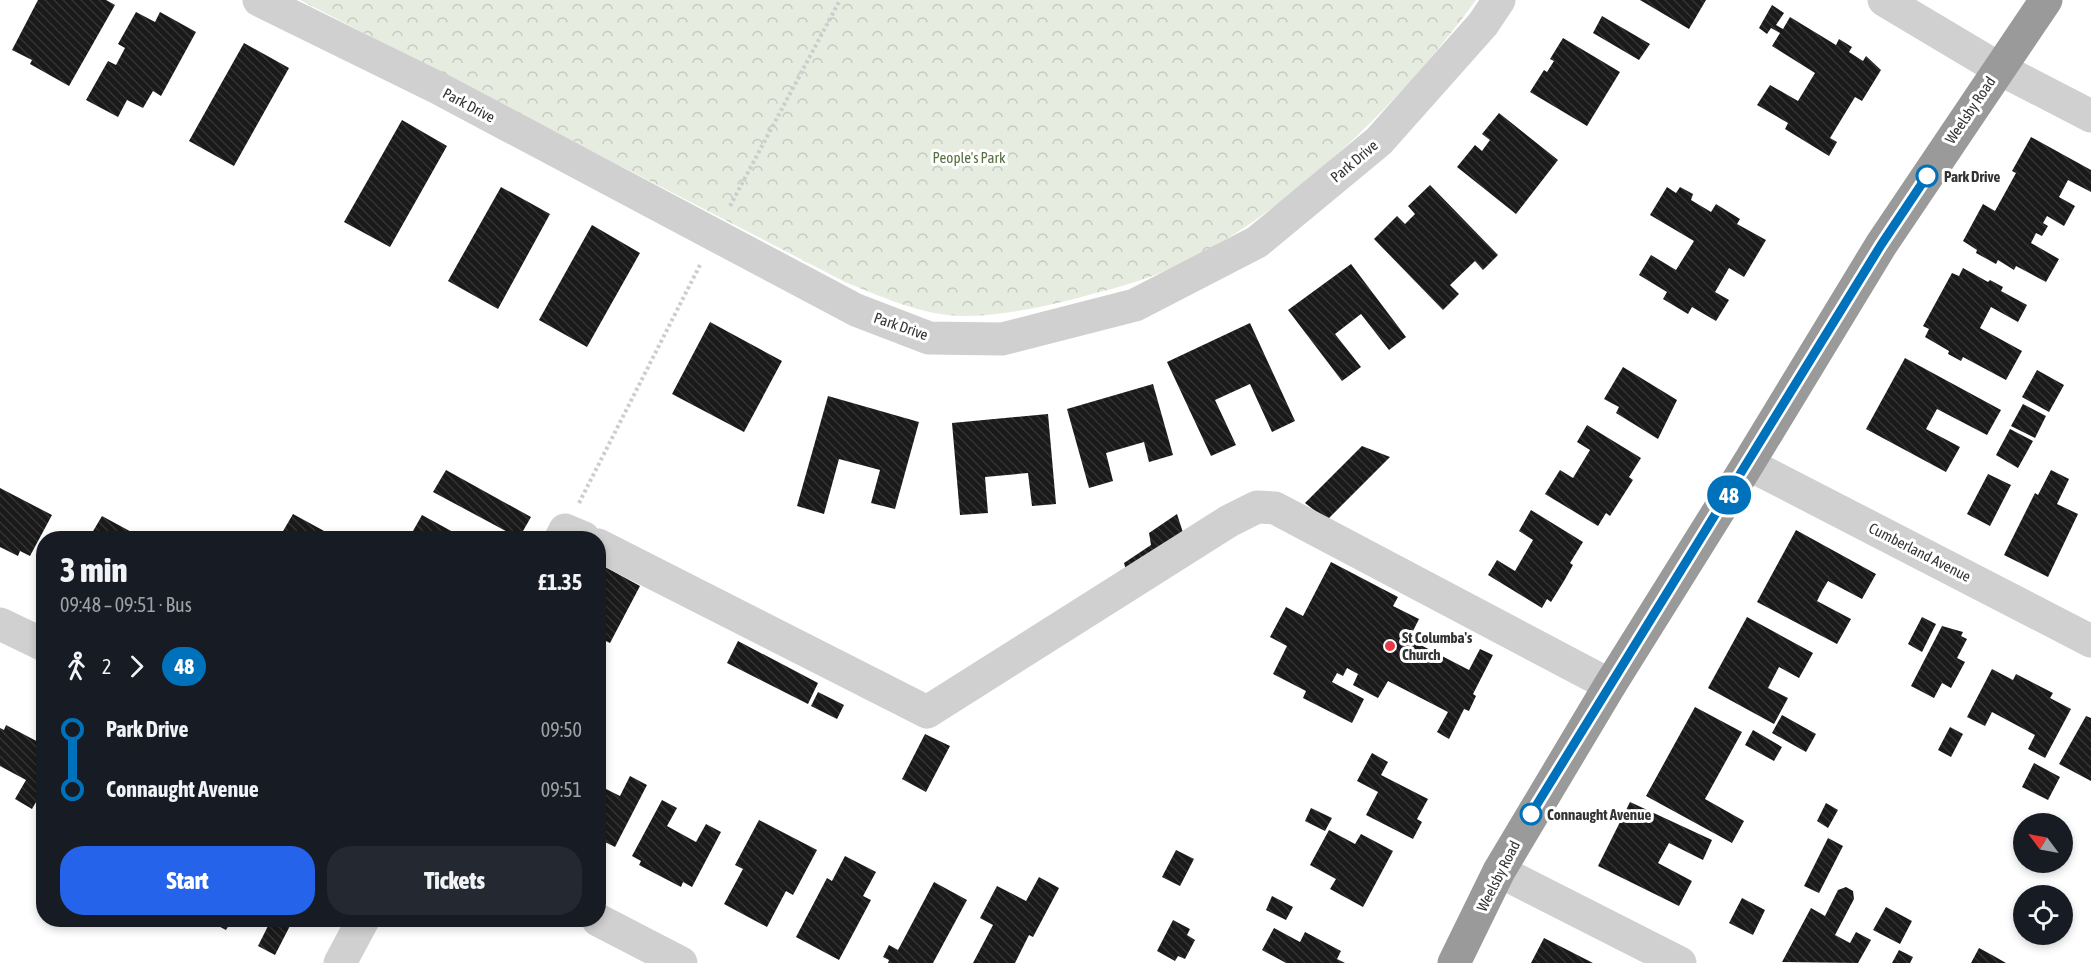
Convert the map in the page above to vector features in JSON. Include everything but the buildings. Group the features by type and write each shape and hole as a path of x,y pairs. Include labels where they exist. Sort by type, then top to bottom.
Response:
{"highway":[{"name":"Weelsby Road","path":"1454,963 1499,871 1610,684 1749,464 1881,245 1998,68 2046,0"}],"street":[{"name":"Park Drive","path":"259,0 438,88 856,310 929,338 1002,339 1135,305 1257,242 1379,141 1483,24 1499,0"},
{"path":"1884,0 1998,68 2091,117"},
{"name":"Cumberland Avenue","path":"1749,464 2091,641"},
{"path":"606,549 927,712 1229,521 1257,507 1275,508 1610,684"},
{"path":"0,624 36,641"},
{"path":"1499,871 1680,963"},
{"path":"606,924 681,963"},
{"path":"340,963 359,927"}],"path":[{"path":"572,531 714,236 840,0"}],"green space":[{"name":"People's Park","path":"300,0 1476,0 1447,39 1375,118 1292,193 1248,225 1204,252 1139,281 1032,308 990,315 962,316 917,309 845,282"}],"bus line":[{"name":"48","path":"1531,814 1749,464 1881,245 1927,176"}],"place":[{"name":"Park Drive","path":"1927,176"},
{"name":"St Columba's Church","path":"1390,646"},
{"name":"Connaught Avenue","path":"1531,814"}]}
